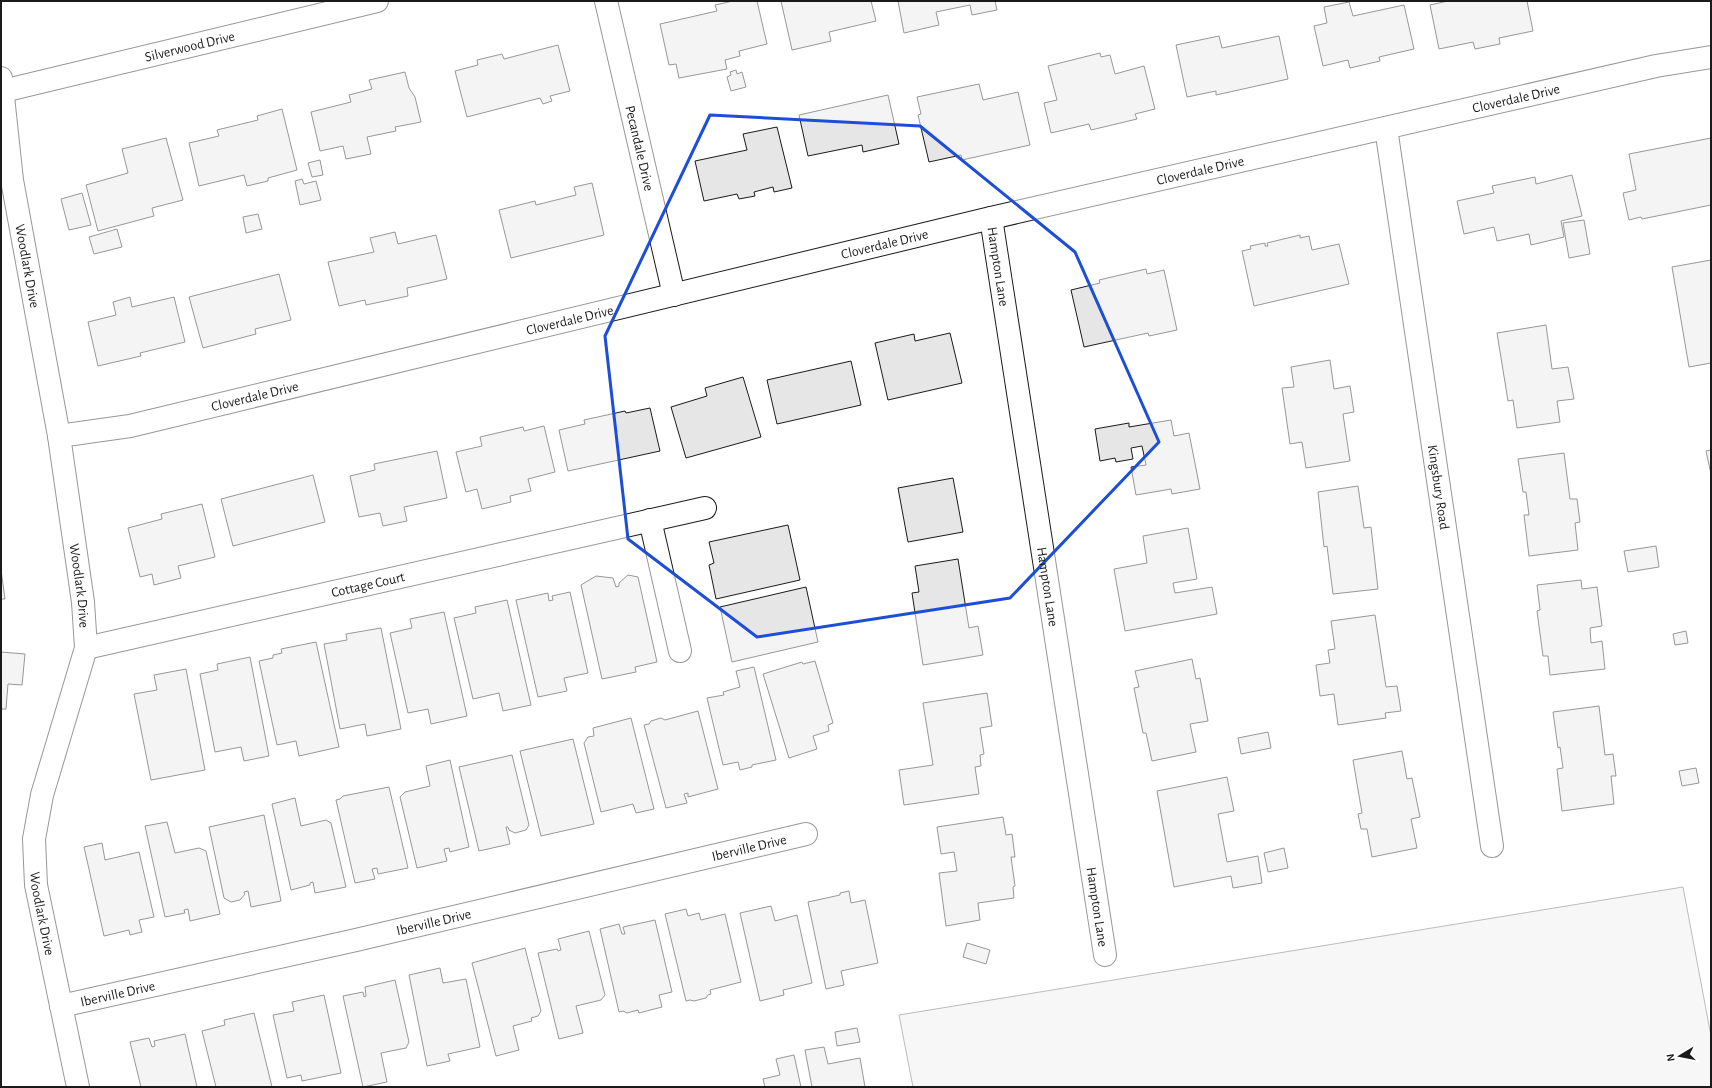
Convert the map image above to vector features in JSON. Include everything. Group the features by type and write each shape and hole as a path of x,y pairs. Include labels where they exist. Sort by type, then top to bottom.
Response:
{"street":[{"name":"Silverwood Drive","path":"2,85 376,1"},
{"name":"Pecandale Drive","path":"606,1 674,295"},
{"name":"Cloverdale Drive","path":"59,436 130,426 991,218 1656,66 1711,57"},
{"name":"Woodlark Drive","path":"2,85 6,181 59,436 83,602 86,648 42,795 34,839 36,885 78,1087"},
{"name":"Kingsbury Road","path":"1386,128 1492,846"},
{"name":"Hampton Lane","path":"991,218 1105,955"},
{"name":"Cottage Court","path":"86,648 705,508"},
{"path":"650,520 680,652"},
{"name":"Iberville Drive","path":"61,1006 356,940 806,834"}],"highlighted area":[{"path":"710,115 920,126 1075,252 1159,442 1010,598 757,637 628,539 605,336"}],"shaded area":[{"path":"1683,887 1711,1036 1711,1087 913,1087 899,1015"}],"building":[{"path":"733,1 757,1 767,44 739,51 740,56 725,60 727,69 679,78 676,64 669,65 660,24 717,11 715,5"},
{"path":"781,1 871,1 876,21 829,32 831,41 792,50"},
{"path":"898,1 995,1 997,10 972,15 970,5 936,12 939,25 904,33"},
{"path":"1448,1 1527,1 1533,31 1499,38 1500,44 1475,49 1473,42 1439,49 1430,5"},
{"path":"1349,2 1353,16 1404,5 1414,49 1379,57 1380,61 1350,68 1348,60 1323,66 1314,26 1327,23 1324,7"},
{"path":"1219,36 1222,48 1279,36 1288,79 1216,95 1216,91 1187,97 1176,45"},
{"path":"558,45 570,91 550,96 552,101 543,104 540,98 467,117 455,71 478,65 477,60 502,54 504,59"},
{"path":"1100,53 1101,57 1110,55 1115,74 1144,66 1155,109 1135,114 1137,119 1091,130 1089,124 1051,133 1044,103 1057,100 1048,66"},
{"path":"736,70 737,74 742,72 746,87 731,91 727,77 731,75 730,72"},
{"path":"405,72 409,88 415,97 421,122 395,127 396,131 367,137 371,154 346,159 343,146 320,151 311,112 351,102 349,95 372,89 369,80"},
{"path":"979,84 983,100 1018,92 1030,145 962,160 961,155 929,162 918,115 921,114 917,97"},
{"path":"888,95 899,144 863,152 862,145 808,156 799,115"},
{"path":"282,109 297,170 268,178 268,181 247,186 244,175 199,186 189,143 219,136 217,130 258,120 257,116"},
{"path":"777,127 792,188 774,192 773,187 754,192 755,196 739,199 737,194 704,201 695,161 747,150 743,134"},
{"path":"166,138 183,200 152,208 154,216 98,231 86,185 128,173 122,149"},
{"path":"1711,138 1711,205 1642,219 1641,217 1629,220 1623,193 1636,190 1629,154"},
{"path":"320,160 323,175 312,177 308,163"},
{"path":"1572,175 1582,216 1561,221 1564,237 1531,245 1529,234 1497,241 1494,227 1464,234 1457,201 1494,193 1492,186 1535,177 1536,184"},
{"path":"302,179 304,184 316,181 321,200 300,205 295,181"},
{"path":"592,183 604,235 511,258 499,210 535,201 536,205 576,195 574,187"},
{"path":"82,193 91,225 69,230 61,199"},
{"path":"258,214 262,229 246,233 243,217"},
{"path":"1584,220 1590,254 1569,258 1563,223"},
{"path":"117,229 122,247 94,254 89,237"},
{"path":"395,232 398,244 436,235 447,279 407,288 408,296 366,305 365,300 339,306 328,262 374,252 370,238"},
{"path":"1300,235 1300,238 1309,236 1312,250 1339,244 1349,284 1254,306 1242,251 1251,249 1250,246 1265,243 1265,246 1268,246 1267,243"},
{"path":"1711,260 1711,363 1689,367 1672,267"},
{"path":"1146,269 1147,274 1164,270 1177,330 1149,336 1148,333 1084,347 1071,290 1100,283 1099,280"},
{"path":"279,274 291,320 255,329 256,334 203,348 189,297"},
{"path":"130,297 132,307 174,297 185,342 140,353 141,356 98,366 88,322 116,315 113,302"},
{"path":"1546,325 1552,369 1568,367 1574,399 1557,401 1560,422 1517,428 1513,400 1508,401 1497,333"},
{"path":"950,333 962,383 888,400 875,343 914,334 915,341"},
{"path":"1330,360 1334,389 1350,386 1354,412 1343,414 1350,461 1306,468 1302,442 1290,444 1282,388 1294,387 1291,367"},
{"path":"851,361 861,405 777,424 767,380"},
{"path":"743,377 761,437 686,458 671,407 707,396 705,388"},
{"path":"650,408 660,451 568,471 559,430 585,424 584,420 625,411 626,413"},
{"path":"1171,420 1174,436 1189,433 1200,489 1172,494 1171,489 1136,495 1131,467 1146,465 1142,446 1131,448 1133,459 1116,462 1115,458 1100,461 1095,429 1129,423 1129,427"},
{"path":"544,426 555,472 528,479 531,491 510,496 511,502 482,509 477,489 466,492 456,452 482,446 480,437 523,427 524,431"},
{"path":"1711,450 1711,474 1706,451"},
{"path":"437,451 447,498 404,507 407,521 383,526 380,513 359,517 350,476 375,470 374,464"},
{"path":"1564,453 1570,499 1577,499 1580,522 1575,523 1578,550 1529,556 1524,515 1529,515 1526,492 1523,492 1518,459"},
{"path":"313,475 325,522 233,546 221,499"},
{"path":"953,478 963,532 908,542 898,488"},
{"path":"1358,486 1364,528 1371,527 1378,589 1333,594 1327,546 1324,547 1318,492"},
{"path":"202,504 215,557 178,566 181,578 154,585 152,574 140,577 128,528 162,519 161,514"},
{"path":"788,525 800,580 716,599 709,565 714,563 709,542"},
{"path":"1188,528 1197,579 1173,583 1175,593 1212,587 1217,614 1125,631 1114,569 1147,563 1143,536"},
{"path":"1656,546 1659,567 1628,572 1624,551"},
{"path":"958,559 969,628 978,626 983,655 923,665 912,593 919,592 915,566"},
{"path":"1,570 5,599 1,599"},
{"path":"628,575 638,577 657,662 635,667 636,672 602,679 581,585 596,576 613,578 616,587 619,586 619,583"},
{"path":"1581,580 1582,589 1597,587 1602,626 1590,628 1591,643 1602,641 1605,669 1550,675 1548,656 1543,656 1537,611 1540,610 1537,585"},
{"path":"806,587 818,642 732,662 720,607"},
{"path":"570,592 588,673 564,678 567,691 538,697 516,600 548,593 549,601 553,600 552,596"},
{"path":"507,600 531,705 503,711 499,693 473,699 454,618 476,613 475,607"},
{"path":"444,612 467,716 431,724 428,709 408,713 390,633 412,628 410,619"},
{"path":"1375,615 1386,687 1397,686 1401,711 1385,713 1386,718 1338,725 1334,694 1320,696 1316,665 1330,663 1328,650 1335,649 1331,621"},
{"path":"381,628 401,729 367,736 365,724 340,729 324,644 347,640 346,634"},
{"path":"1686,631 1688,643 1675,645 1673,634"},
{"path":"316,642 339,747 299,756 296,741 277,745 259,661 273,658 273,655 282,653 281,649"},
{"path":"1,652 25,654 22,685 8,684 6,709 1,709"},
{"path":"250,657 269,756 244,761 241,747 215,752 200,674 218,670 217,664"},
{"path":"1192,659 1196,679 1200,678 1208,721 1190,724 1196,752 1152,761 1146,733 1143,733 1134,688 1139,687 1135,671"},
{"path":"815,661 833,723 828,725 829,731 813,736 817,749 789,758 763,674 802,662 803,664"},
{"path":"754,667 776,760 752,765 752,767 740,770 738,762 723,765 707,698 724,695 723,692 740,687 736,671"},
{"path":"186,669 205,770 151,780 134,694 157,690 154,675"},
{"path":"987,693 992,726 980,728 984,754 980,755 981,766 975,767 979,794 904,805 899,770 933,765 923,703"},
{"path":"1599,706 1605,755 1613,754 1616,776 1611,776 1614,804 1562,811 1557,769 1563,768 1560,747 1558,748 1553,712"},
{"path":"698,711 718,789 688,797 688,793 684,794 687,803 666,808 644,725 661,718 665,720"},
{"path":"631,718 654,809 636,813 633,804 601,812 584,743 588,737 594,736 593,728"},
{"path":"1268,732 1271,748 1241,754 1238,738"},
{"path":"573,739 594,824 541,836 520,751"},
{"path":"1402,751 1407,779 1412,778 1420,817 1411,819 1417,848 1372,857 1367,829 1361,829 1358,814 1362,813 1353,760"},
{"path":"512,755 529,825 526,830 515,833 506,827 510,844 479,851 459,767"},
{"path":"450,760 469,847 450,852 449,848 444,849 447,861 417,868 400,797 405,792 430,786 426,766"},
{"path":"1696,768 1699,783 1682,786 1679,771"},
{"path":"1227,777 1234,811 1218,814 1227,862 1258,856 1262,883 1233,888 1231,876 1174,887 1157,791"},
{"path":"389,787 408,868 378,874 377,868 372,869 375,879 355,883 336,800 343,796"},
{"path":"295,798 301,826 326,820 331,823 346,887 315,893 313,882 310,883 310,885 291,890 272,804"},
{"path":"264,815 281,901 251,907 248,891 244,892 245,894 240,900 231,902 224,898 209,827"},
{"path":"1003,817 1006,835 1012,834 1015,857 1011,857 1015,886 1013,887 1014,898 978,903 980,920 946,926 939,873 957,871 954,852 941,854 937,827"},
{"path":"167,822 175,853 199,848 206,851 220,914 190,921 188,909 184,910 185,913 165,917 145,826"},
{"path":"102,843 105,860 139,852 154,917 139,920 142,932 130,935 129,930 104,936 84,847"},
{"path":"1284,848 1288,868 1268,872 1264,853"},
{"path":"849,891 851,903 865,900 878,963 841,971 844,985 826,989 808,902 840,895 840,893"},
{"path":"771,906 775,921 797,915 812,983 783,990 784,995 760,1001 740,913"},
{"path":"686,909 688,916 699,913 701,920 725,914 741,982 710,990 711,994 706,998 694,1001 686,1001 665,914"},
{"path":"655,920 672,992 659,995 662,1007 639,1013 638,1010 627,1013 623,1011 619,1012 600,929 619,924 622,934 625,934 623,927"},
{"path":"589,931 605,995 601,1000 576,1006 583,1033 559,1039 538,953 557,949 558,951 561,950 558,939"},
{"path":"967,943 990,950 986,964 963,957"},
{"path":"525,948 541,1011 538,1016 531,1018 532,1021 513,1026 519,1050 496,1056 472,963"},
{"path":"440,968 443,983 466,979 480,1047 448,1054 450,1061 427,1066 409,975"},
{"path":"395,980 409,1042 406,1048 381,1053 387,1082 363,1087 343,996 363,992 364,997 366,996 365,987"},
{"path":"324,995 341,1073 302,1081 301,1075 287,1078 273,1015 294,1011 292,1002"},
{"path":"254,1013 272,1087 216,1087 202,1031 225,1025 224,1020"},
{"path":"857,1028 860,1042 837,1046 835,1032"},
{"path":"185,1034 197,1087 141,1087 130,1042 149,1038 152,1047 155,1046 154,1041"},
{"path":"824,1047 828,1064 860,1058 865,1087 812,1087 805,1050"},
{"path":"794,1055 801,1087 765,1087 763,1079 780,1075 776,1059"}]}
